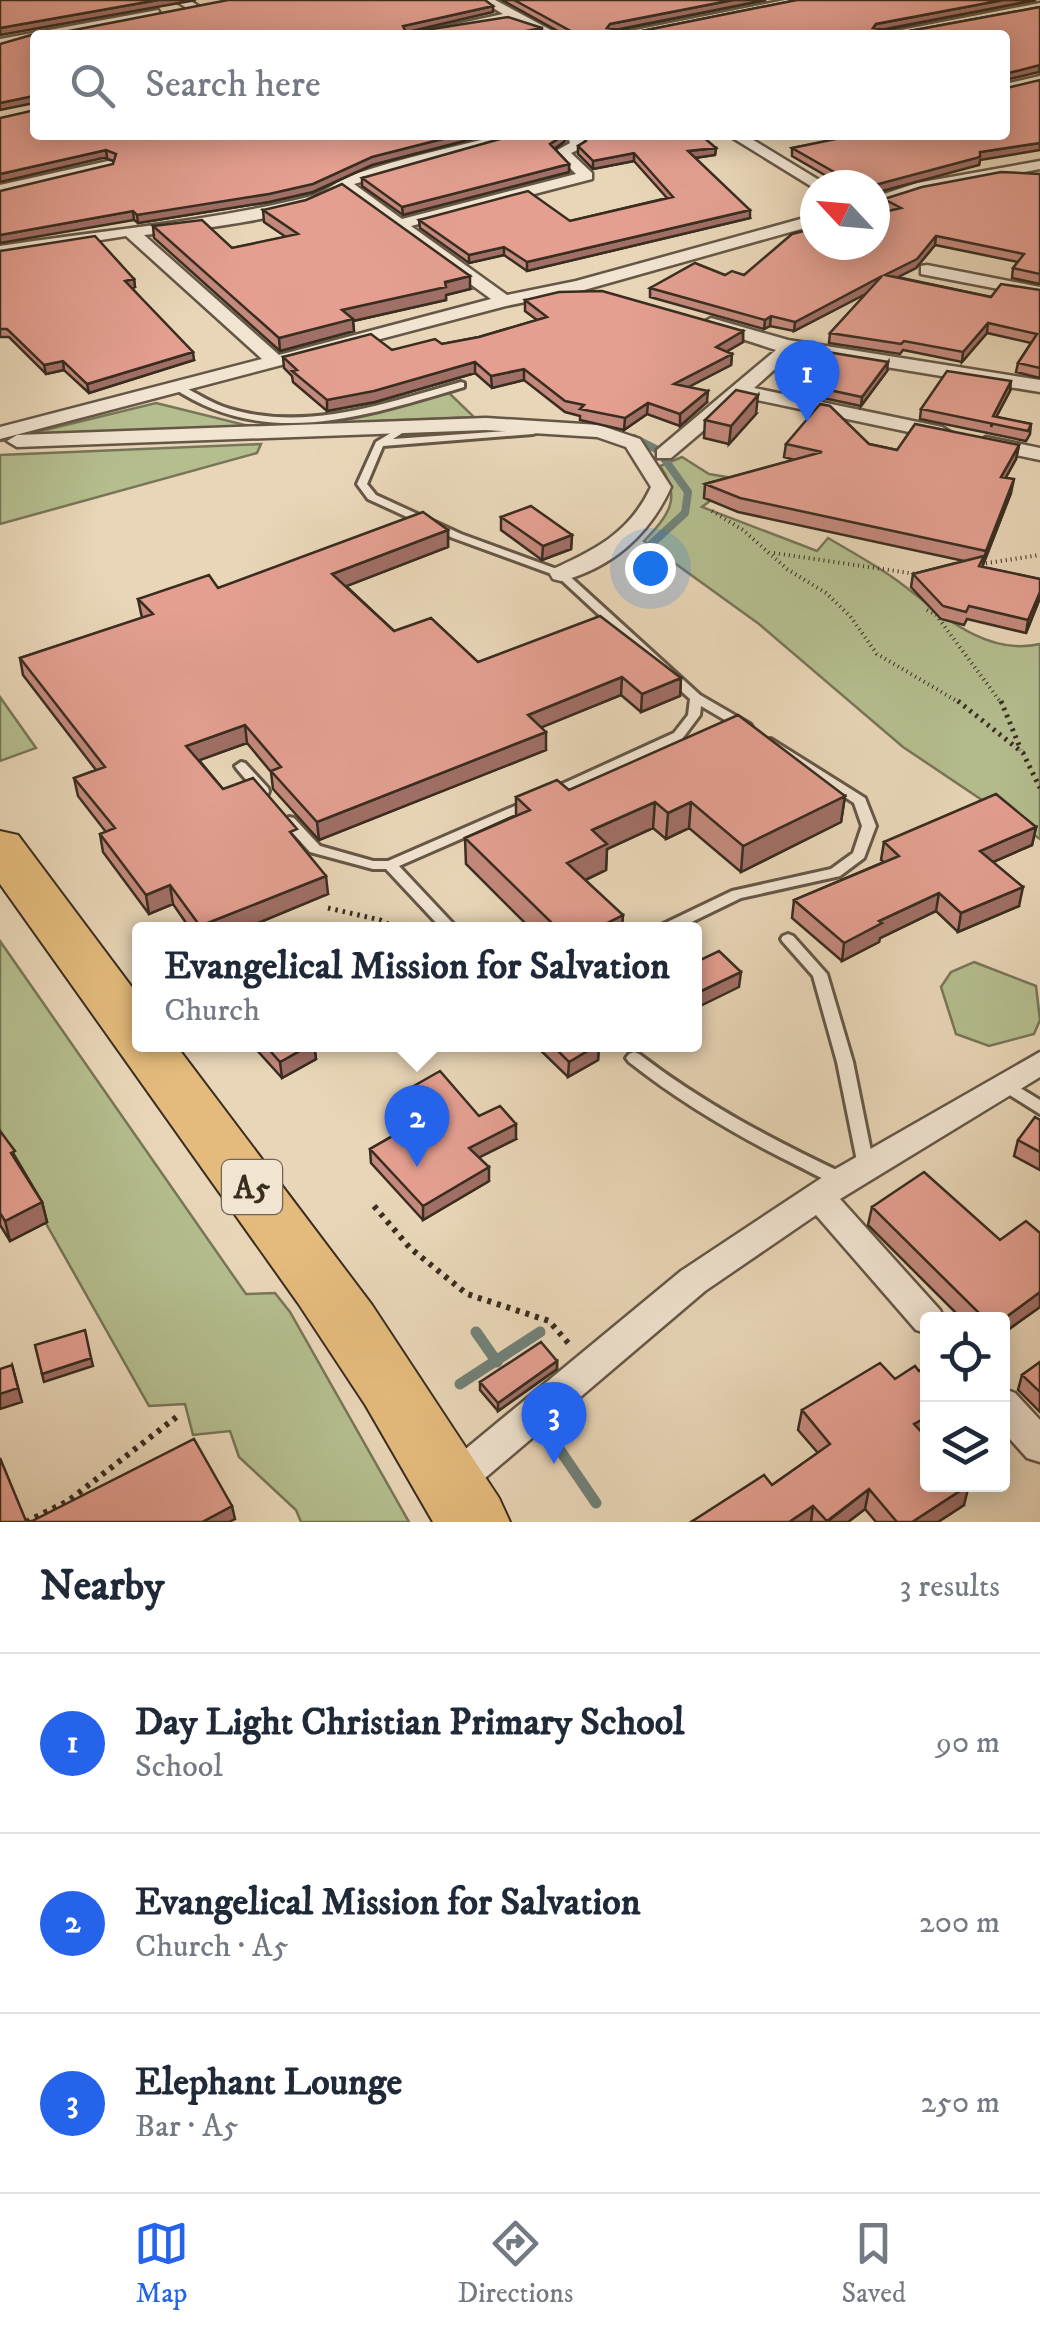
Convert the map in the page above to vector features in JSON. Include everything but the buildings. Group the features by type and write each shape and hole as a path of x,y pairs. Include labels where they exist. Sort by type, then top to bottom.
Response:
{"highway":[{"name":"A5","path":"0,847 132,1030"},
{"name":"A5","path":"149,1052 249,1182 367,1351 461,1504"}],"street":[{"path":"70,30 201,6 180,0"},
{"path":"486,0 544,30"},
{"path":"640,30 805,0"},
{"path":"702,7 715,14"},
{"path":"910,30 1040,7"},
{"path":"438,30 515,15"},
{"path":"4,39 30,36"},
{"path":"1010,87 1040,80"},
{"path":"0,252 130,231 194,226 267,211 326,196 343,183 405,162 499,140"},
{"path":"399,224 587,176 561,152 577,145 578,140"},
{"path":"743,140 800,174"},
{"path":"0,190 108,165"},
{"path":"890,197 918,188 1040,165"},
{"path":"343,183 504,301"},
{"path":"0,433 504,301 578,286 800,224"},
{"path":"130,231 275,361"},
{"path":"927,270 1040,292"},
{"path":"578,286 616,296"},
{"path":"692,318 786,344 1040,386"},
{"path":"664,454 786,352 786,344"},
{"path":"738,390 1040,454"},
{"path":"0,441 486,424 599,431 633,443 661,487 653,509 635,535 562,574"},
{"path":"461,1504 692,1282 843,1181 1040,1063"},
{"path":"843,1181 923,1312"},
{"path":"1010,1413 1040,1446"}],"lane":[{"path":"177,386 226,412 284,420 327,420 461,385"},
{"path":"404,428 380,444 362,484 372,496 457,536 562,574 696,698 828,776 860,801 870,826 859,856 835,873 737,894 679,922"},
{"path":"380,444 556,428"},
{"path":"241,766 310,846 373,866 390,865 678,736 694,715 696,698"},
{"path":"390,865 444,922"},
{"path":"634,1058 680,1096 843,1181 845,1062 820,974 788,939"},
{"path":"1005,1085 1040,1108"}],"path":[{"path":"712,511 771,552 787,568 826,592 850,616 877,654 964,705 1022,753"},
{"path":"771,552 920,575"},
{"path":"974,565 1040,555"},
{"path":"927,610 999,696 1040,788"},
{"path":"328,908 384,922"},
{"path":"374,1206 410,1248 467,1294 549,1322 565,1340"},
{"path":"26,1522 68,1501 179,1414"}],"green space":[{"path":"449,393 474,417 331,423"},
{"path":"156,403 257,428 0,441"},
{"path":"261,444 257,453 0,524 0,455"},
{"path":"682,457 709,474 739,479 702,507 817,551 828,538 981,638 999,644 1040,644 1040,839 903,747 759,624 644,541 670,506 671,488 660,466"},
{"path":"0,697 36,748 0,761"},
{"path":"0,941 246,1294 275,1293 290,1312 409,1522 301,1522 296,1510 239,1457 230,1431 193,1435 185,1404 149,1406 0,1142"},
{"path":"974,962 1036,986 1040,1020 1034,1034 989,1046 956,1034 941,987 951,972"}],"waterway":[{"path":"634,438 658,450 688,492 685,513 649,546 670,565"},
{"path":"476,1332 496,1361"},
{"path":"496,1361 540,1332"},
{"path":"460,1384 496,1361"},
{"path":"551,1437 596,1503"}],"place":[{"name":"Day Light Christian Primary School","path":"807,422"},
{"name":"Evangelical Mission for Salvation","path":"417,1167"},
{"name":"Elephant Lounge","path":"554,1464"}]}
